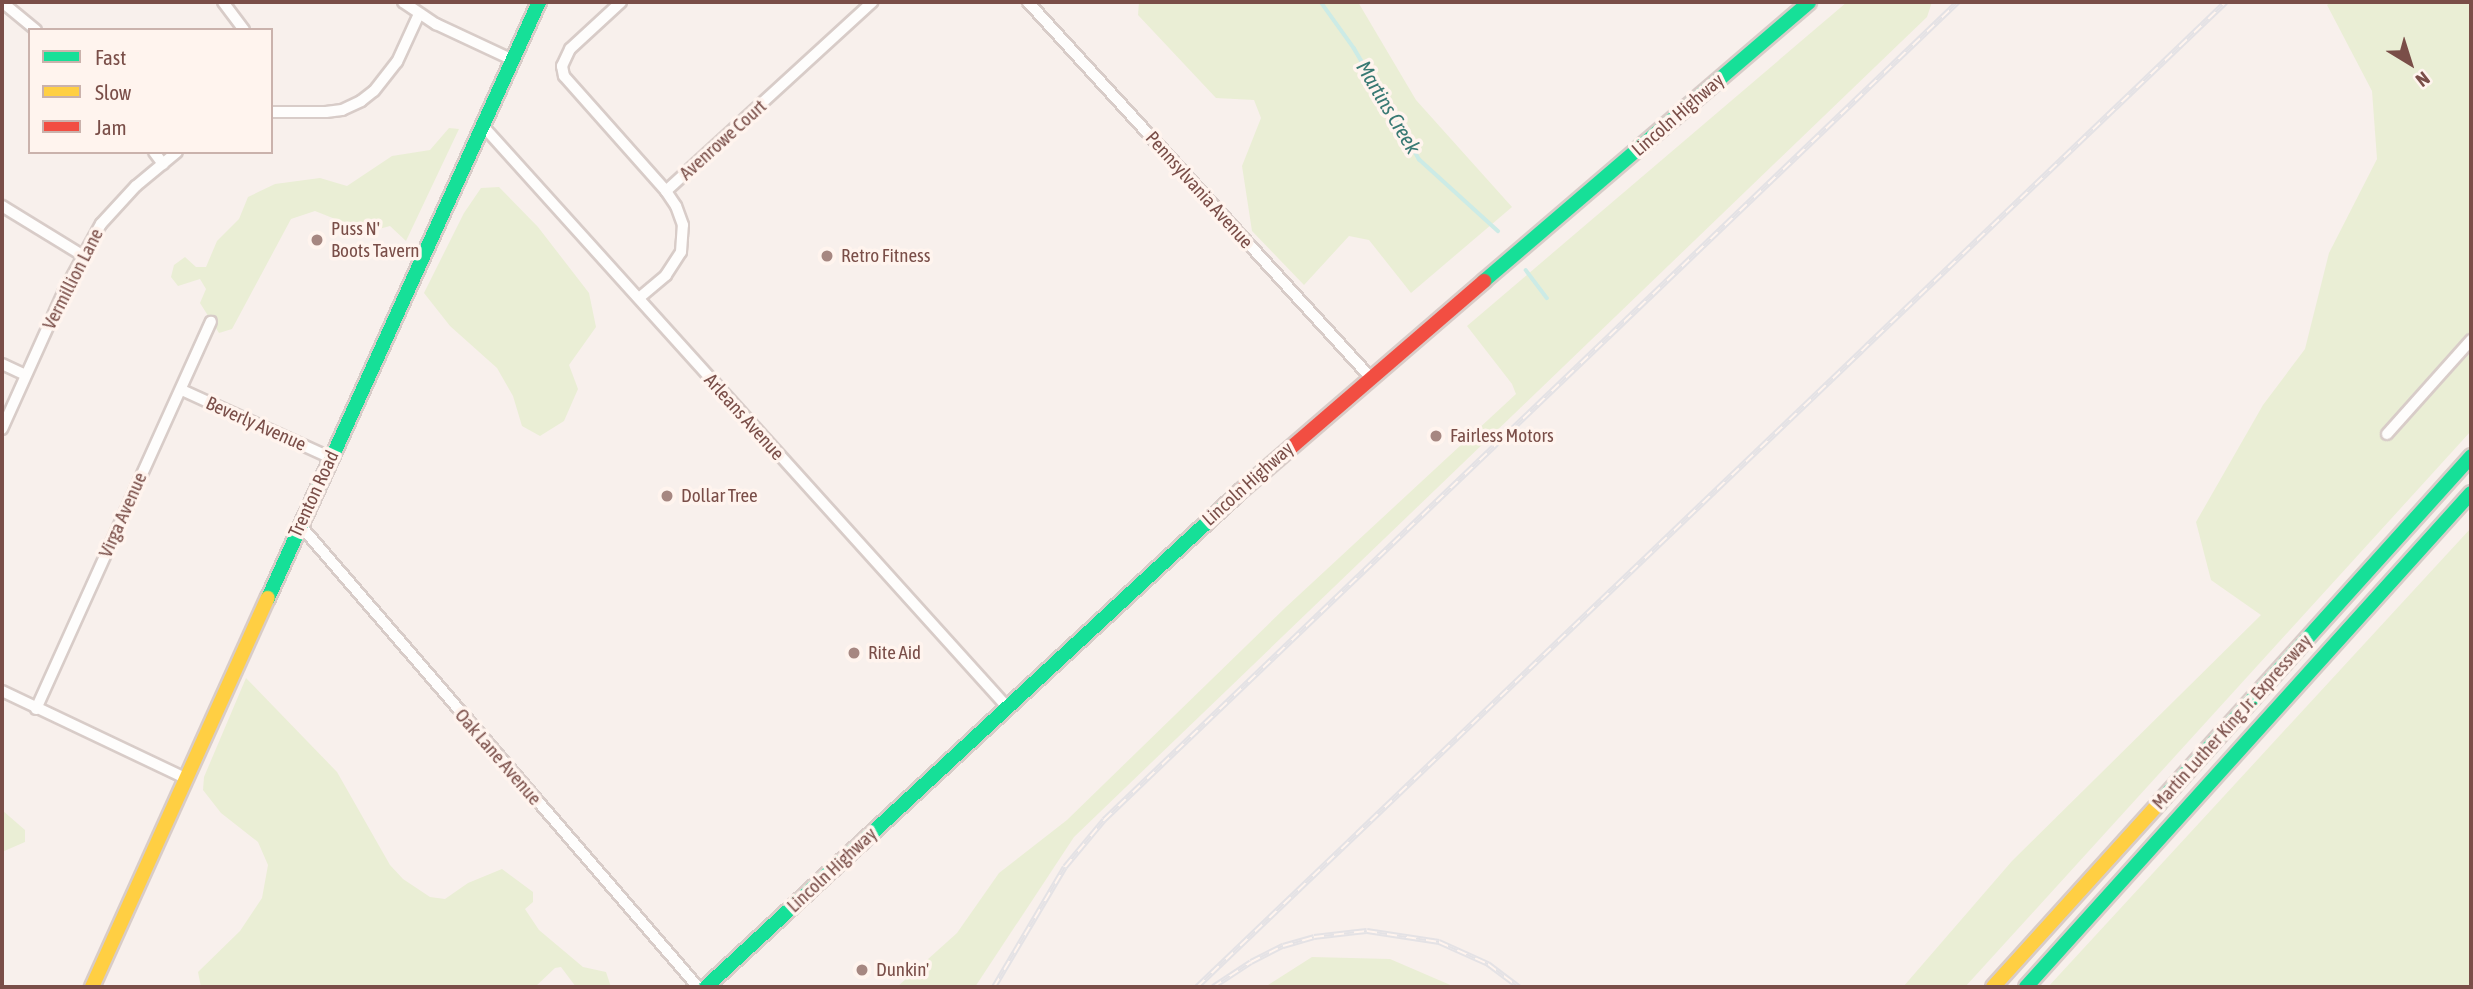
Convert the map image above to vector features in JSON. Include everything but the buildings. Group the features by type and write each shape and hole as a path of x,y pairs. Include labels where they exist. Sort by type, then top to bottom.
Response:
{"main road":[{"name":"Trenton Road","path":"92,987 539,2"},
{"name":"Lincoln Highway","path":"706,987 1220,509 1809,2"},
{"name":"Martin Luther King Jr. Expressway","path":"1993,987 2471,456"},
{"name":"Martin Luther King Jr. Expressway","path":"2026,987 2471,493"}],"street":[{"path":"2,2 34,28"},
{"path":"223,2 242,28"},
{"path":"403,2 419,14 513,60"},
{"name":"Avenrowe Court","path":"621,2 570,49 562,69 573,90 666,191 872,2"},
{"name":"Pennsylvania Avenue","path":"1028,2 1371,378"},
{"path":"273,112 342,110 361,101 374,91 397,62 419,14"},
{"name":"Arleans Avenue","path":"483,126 1007,707"},
{"path":"156,154 163,164"},
{"name":"Vermillion Lane","path":"2,429 82,255 115,207 175,154"},
{"path":"639,298 666,275 681,252 683,225 666,191"},
{"path":"2,206 82,255"},
{"name":"Virga Avenue","path":"36,709 211,322"},
{"path":"2387,434 2471,340"},
{"path":"2,364 26,375"},
{"name":"Beverly Avenue","path":"182,390 331,458"},
{"name":"Oak Lane Avenue","path":"300,525 698,987"},
{"path":"2,691 187,779"}],"green space":[{"path":"1139,2 1358,2 1416,100 1512,207 1411,293 1369,240 1349,236 1304,285 1252,231 1242,166 1261,118 1254,100 1216,98 1138,15"},
{"path":"1847,2 1932,2 1927,17 1074,837 975,987 897,987 957,933 999,873 1067,820 1285,608 1516,394 1512,384 1467,326"},
{"path":"2331,2 2471,2 2471,431 1965,987 1903,987 2012,861 2261,615 2211,580 2196,522 2263,405 2305,349 2329,253 2377,159 2372,91 2327,5"},
{"path":"449,128 459,129 406,241 390,226 368,232 315,211 291,219 232,329 219,333 200,303 206,289 200,279 178,286 171,277 174,265 185,257 196,267 206,267 217,241 239,219 248,197 275,184 320,178 347,186 392,156 430,150"},
{"path":"499,187 538,227 589,293 596,327 569,365 578,389 564,421 540,436 522,426 513,396 497,368 450,326 424,293 464,213 481,188"},
{"path":"2471,528 2471,987 2048,987"},
{"path":"246,678 337,772 390,865 403,879 430,897 445,899 468,883 502,869 533,892 533,902 525,909 539,930 583,967 606,972 611,987 576,987 561,967 555,968 535,987 201,987 198,972 240,931 262,898 268,865 258,842 221,813 203,790 204,777"},
{"path":"2,810 25,830 25,842 2,852"},
{"path":"1312,957 1390,959 1455,987 1256,987 1268,985"}],"waterway":[{"name":"Martins Creek","path":"1321,2 1354,48 1419,159 1498,231"},
{"name":"Martins Creek","path":"1526,270 1547,298"}],"railway":[{"path":"994,987 1065,867 1104,820 1958,2"},
{"path":"1197,987 2226,2"},
{"path":"1213,987 1251,962 1283,946 1314,937 1367,931 1439,942 1488,964 1519,987"}],"traffic: fast":[{"path":"268,598 539,2"},
{"path":"1484,281 1809,2"},
{"path":"2159,803 2471,456"},
{"path":"706,987 1242,490"},
{"path":"2026,987 2471,493"}],"traffic: slow":[{"path":"92,987 268,598"},
{"path":"1993,987 2159,803"}],"traffic: jam":[{"path":"1242,490 1484,281"}],"place":[{"name":"Puss N' Boots Tavern","path":"317,240"},
{"name":"Retro Fitness","path":"827,256"},
{"name":"Fairless Motors","path":"1436,436"},
{"name":"Dollar Tree","path":"667,496"},
{"name":"Rite Aid","path":"854,653"},
{"name":"Dunkin'","path":"862,970"}]}
